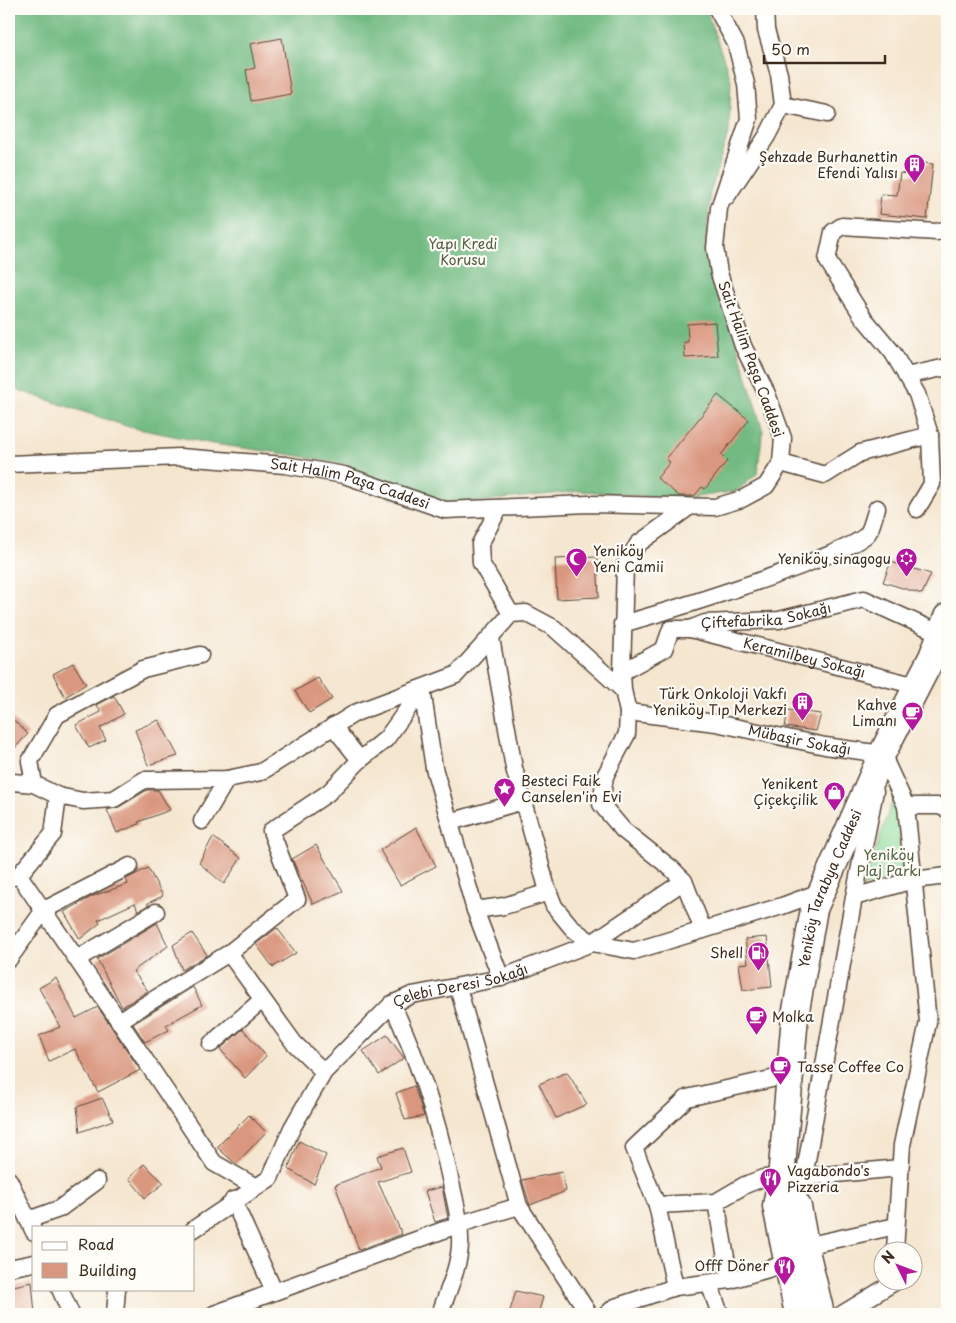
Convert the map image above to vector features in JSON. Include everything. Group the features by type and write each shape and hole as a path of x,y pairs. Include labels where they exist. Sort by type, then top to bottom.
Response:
{"main road":[{"name":"Yeniköy Tarabya Caddesi","path":"801,1259 776,1206 792,1178 789,1075 795,1016 814,909 882,754 917,686 944,626"},
{"path":"792,1178 798,1207 806,1312"}],"street":[{"name":"Sait Halim Paşa Caddesi","path":"9,464 180,457 285,465 344,475 445,510 590,504 715,506 742,499 766,486 781,463 783,438 767,394 743,346 720,273 715,248 719,208 749,119 746,84 736,44 717,9"},
{"path":"766,9 766,30 779,74 783,105 827,114"},
{"name":"Sait Halim Paşa Caddesi","path":"719,208 767,136 783,105"},
{"path":"917,509 932,484 930,435 917,394 893,354 863,317 827,260 833,232 842,226 937,232 947,229"},
{"path":"906,376 947,367"},
{"path":"781,463 825,474 860,453 930,435"},
{"path":"689,507 638,544 625,565 622,672 623,690 628,712 627,734 605,776 601,804 623,830 684,880 704,930"},
{"path":"499,508 480,544 481,564 511,614"},
{"path":"622,624 837,553 867,534 877,508"},
{"name":"Çiftefabrika Sokağı","path":"671,629 690,629 705,623 779,620 864,599 944,626"},
{"path":"9,784 12,782 34,784 58,796 83,801 114,799 144,780 227,779 261,772 355,713 456,675 511,614 526,613 554,628 623,690"},
{"path":"622,672 664,649 671,629 654,615"},
{"name":"Keramilbey Sokağı","path":"690,629 917,686"},
{"path":"491,638 514,768 523,801 554,906 573,929 592,943 634,951 782,906 820,892"},
{"path":"34,784 30,761 57,715 143,669 200,655"},
{"path":"119,1021 228,953 297,899 271,831 328,793 360,760 386,739 422,689"},
{"path":"422,689 434,768 475,910 501,978"},
{"name":"Mübaşir Sokağı","path":"628,712 716,723 824,746 882,754"},
{"path":"333,726 360,760"},
{"path":"882,754 906,806 928,1022 902,1145 896,1240"},
{"path":"792,1178 854,897 882,754"},
{"path":"202,821 227,779"},
{"path":"58,796 53,834 14,876 44,910 214,1163 256,1187"},
{"path":"450,822 523,801"},
{"path":"906,806 939,806 947,809"},
{"path":"9,959 44,910 130,866"},
{"path":"854,897 913,880 947,876"},
{"name":"Çelebi Deresi Sokağı","path":"195,1228 234,1200 270,1178 292,1128 324,1072 392,1004 412,995 501,978 592,943 684,880"},
{"path":"475,910 504,906 549,892"},
{"path":"77,959 156,912"},
{"path":"228,953 294,1043 324,1072"},
{"path":"458,987 519,1206 589,1314"},
{"path":"211,1044 262,1000"},
{"path":"392,1004 430,1096 460,1224 460,1247 457,1264 440,1314"},
{"path":"675,1287 657,1205 634,1148 687,1098 789,1075"},
{"path":"657,1205 716,1202 745,1185 763,1178 792,1178 900,1168"},
{"path":"9,1180 31,1226 59,1209 97,1181"},
{"path":"234,1200 274,1290"},
{"path":"716,1202 730,1280"},
{"path":"214,1314 274,1290 460,1224 519,1206"},
{"path":"607,1314 615,1307 675,1287 730,1280 801,1259 896,1226"},
{"path":"9,1268 32,1263"},
{"path":"709,1283 720,1314"},
{"path":"60,1290 72,1314"},
{"path":"115,1314 117,1290"},
{"path":"842,1314 882,1290"}],"green space":[{"name":"Yapı Kredi Korusu","path":"9,9 706,9 731,80 729,131 710,193 706,242 763,431 757,474 737,491 683,499 581,491 454,504 390,498 347,465 287,454 213,444 129,427 9,387"},
{"name":"Yeniköy Plaj Parkı","path":"899,781 906,876 863,887"}],"building":[{"path":"282,38 291,94 251,101 246,70 255,68 250,44"},
{"name":"Şehzade Burhanettin Efendi Yalısı","path":"915,162 933,164 927,219 879,214 881,194 897,195 900,173 914,175"},
{"path":"715,322 718,356 685,358 684,342 688,342 687,324"},
{"path":"718,395 749,420 721,455 727,461 705,489 702,487 694,496 679,496 657,478 670,462 666,459"},
{"name":"Yeniköy Yeni Camii","path":"597,557 599,597 557,599 555,559"},
{"name":"Yeniköy sinagogu","path":"891,562 931,574 922,594 883,582"},
{"path":"73,663 86,684 65,697 53,674"},
{"path":"318,678 332,699 309,713 295,691"},
{"path":"114,696 124,714 100,728 106,740 89,748 76,725 101,712 97,705"},
{"name":"Türk Onkoloji Vakfı Yeniköy Tıp Merkezi","path":"788,710 821,714 816,731 785,727"},
{"path":"9,716 28,734 9,754"},
{"path":"159,720 178,756 148,765 135,730"},
{"path":"147,790 158,790 170,810 138,822 139,824 117,833 107,810 119,807"},
{"path":"416,827 436,866 400,885 380,850"},
{"path":"213,837 241,858 224,884 199,863"},
{"path":"316,845 343,891 313,904 292,859"},
{"path":"148,868 163,896 148,903 148,905 138,911 135,903 98,920 100,923 80,939 64,912 93,896 128,884 126,879"},
{"path":"157,923 168,946 133,971 148,991 122,1007 97,959"},
{"path":"277,928 296,953 273,967 256,944"},
{"path":"192,933 207,955 182,970 173,945"},
{"path":"767,937 772,987 743,990 739,964 748,963 745,939"},
{"path":"56,978 76,1018 98,1007 140,1070 98,1092 75,1049 49,1061 39,1036 60,1027 39,988"},
{"path":"193,987 202,1005 166,1025 169,1030 145,1042 133,1024"},
{"path":"243,1029 266,1056 245,1078 220,1049"},
{"path":"387,1035 404,1058 379,1075 363,1051"},
{"path":"567,1072 587,1104 556,1118 539,1084"},
{"path":"414,1086 424,1116 405,1120 396,1093"},
{"path":"102,1098 113,1120 80,1132 77,1107"},
{"path":"249,1115 266,1132 236,1164 217,1147"},
{"path":"299,1141 326,1155 314,1184 288,1169"},
{"path":"403,1148 411,1172 378,1182 402,1234 359,1250 335,1185 381,1167 377,1156"},
{"path":"144,1164 164,1183 145,1198 129,1178"},
{"path":"562,1172 566,1191 530,1205 522,1180"},
{"path":"442,1187 448,1218 435,1222 425,1191"},
{"path":"32,1282 35,1314 9,1314 9,1287"},
{"path":"516,1291 543,1297 538,1314 509,1314"}],"place":[{"name":"Şehzade Burhanettin Efendi Yalısı","path":"914,184"},
{"name":"Yeniköy Yeni Camii","path":"577,578"},
{"name":"Yeniköy sinagogu","path":"907,578"},
{"name":"Türk Onkoloji Vakfı Yeniköy Tıp Merkezi","path":"803,721"},
{"name":"Kahve Limanı","path":"913,732"},
{"name":"Besteci Faik Canselen'in Evi","path":"505,808"},
{"name":"Yenikent Çiçekçilik","path":"834,811"},
{"name":"Shell","path":"759,972"},
{"name":"Molka","path":"756,1036"},
{"name":"Tasse Coffee Co","path":"781,1086"},
{"name":"Vagabondo's Pizzeria","path":"771,1198"},
{"name":"Offf Döner","path":"785,1285"}]}
